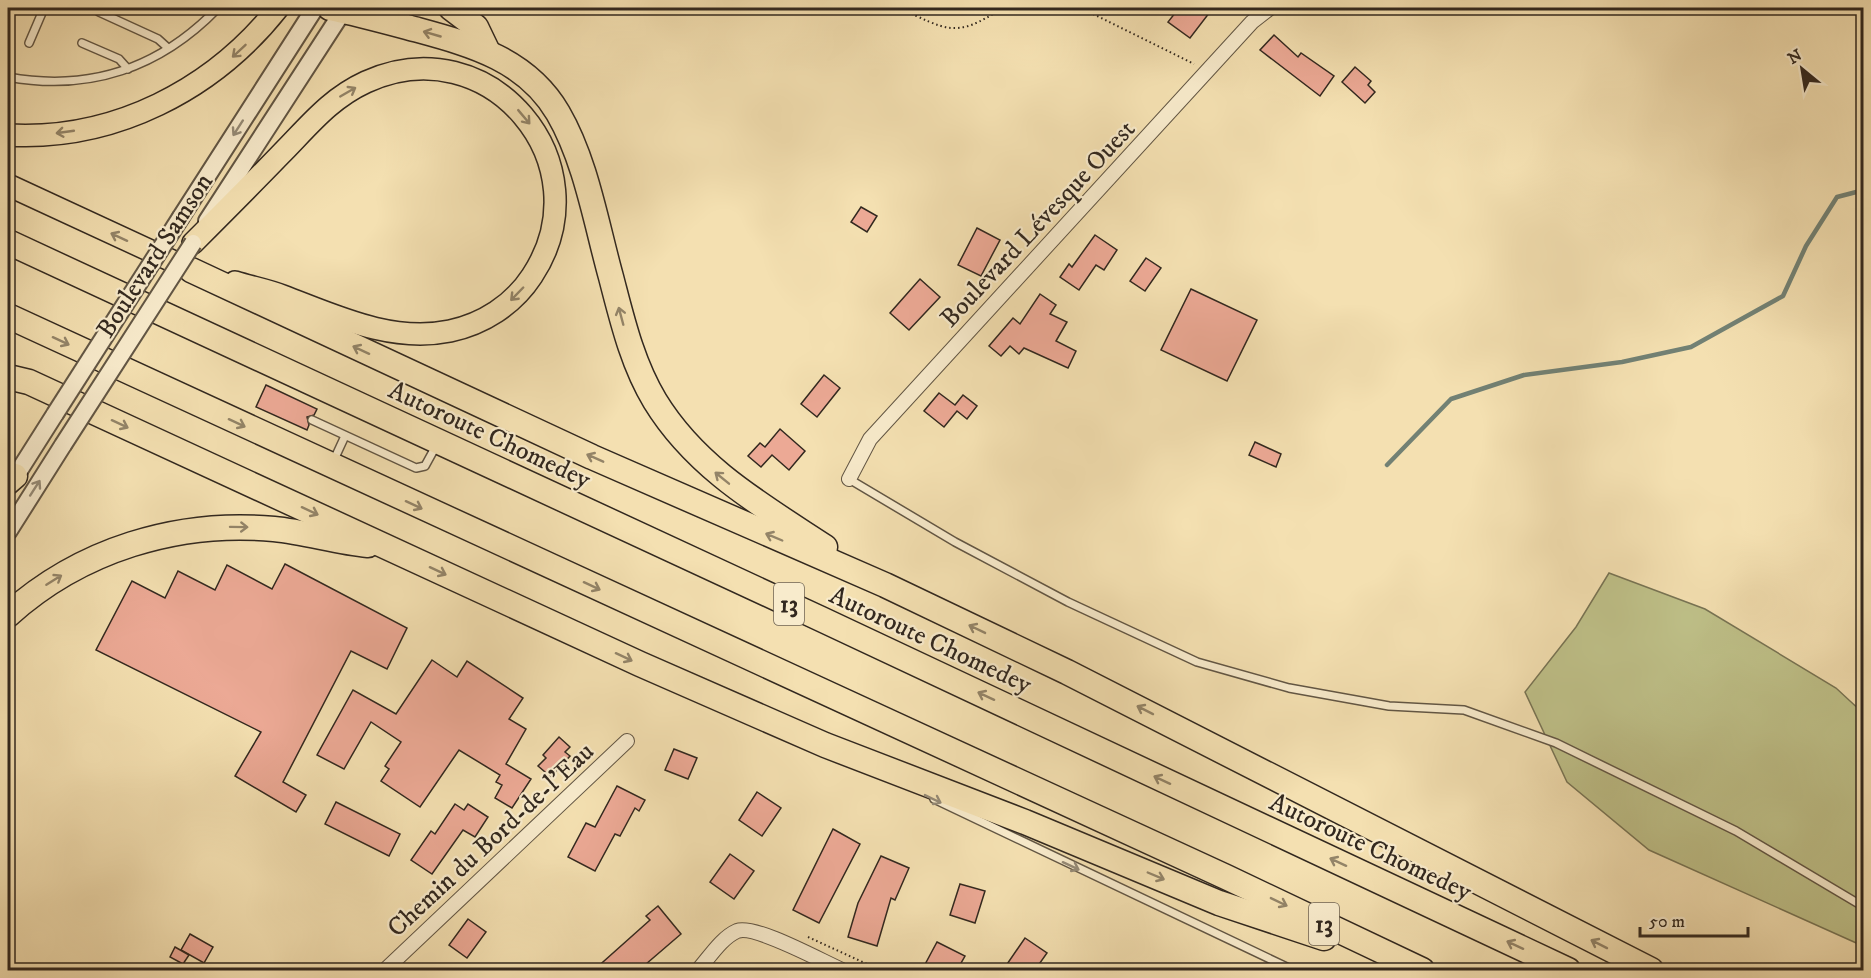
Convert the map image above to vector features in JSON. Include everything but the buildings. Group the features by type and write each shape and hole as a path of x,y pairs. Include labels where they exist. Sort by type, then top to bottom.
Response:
{"highway":[{"path":"339,8 488,52 513,65 535,83 563,123 579,165 632,352 648,388 669,422 705,463 739,491 885,585"},
{"path":"451,8 476,27 488,52"},
{"name":"Autoroute Chomedey","path":"8,242 1568,970"},
{"path":"191,270 592,457 885,585 1120,698 1651,970"},
{"name":"13","path":"8,316 1215,872 1421,970"},
{"path":"15,377 640,664 825,745 1024,822 1219,903 1421,970"},
{"path":"8,615 49,583 85,563 125,546 177,532 226,527 258,528 287,531 335,542 386,546"}],"main road":[{"path":"8,135 46,135 85,129 130,117 168,100 218,69 247,44 278,8"},
{"path":"8,185 191,270 280,295 340,318 379,329 408,333 450,331 474,324 496,312 522,289 546,250 552,228 556,196 550,165 542,143 522,114 505,98 468,76 445,70 410,70 366,82 326,106 201,233"}],"street":[{"name":"Boulevard Samson","path":"10,482 315,8"},
{"name":"Boulevard Samson","path":"8,532 201,233 339,8"},
{"name":"Boulevard Lévesque Ouest","path":"849,479 870,439 1252,22 1270,8"},
{"name":"Chemin du Bord-de-l'Eau","path":"385,970 627,741"},
{"path":"698,970 727,937 742,930 759,933 842,970"}],"lane":[{"path":"29,43 44,8"},
{"path":"8,77 44,82 78,82 128,69 168,48 218,8"},
{"path":"99,12 158,39 168,48"},
{"path":"82,43 119,59 128,69"},
{"path":"312,420 416,468 427,464 438,441"},
{"path":"330,466 345,436"},
{"path":"849,479 954,542 1068,602 1197,662 1289,688 1389,706 1464,710 1556,743 1736,831 1863,907"},
{"path":"825,745 906,785"},
{"path":"927,795 1293,970"}],"path":[{"path":"898,8 957,30 975,25 1002,8"},
{"path":"1082,8 1201,68"}],"green space":[{"path":"1609,573 1705,609 1836,688 1863,713 1863,946 1649,850 1567,782 1525,692 1576,627"}],"waterway":[{"path":"1387,465 1451,399 1524,375 1622,362 1691,347 1783,296 1806,246 1837,197 1864,190"}]}
